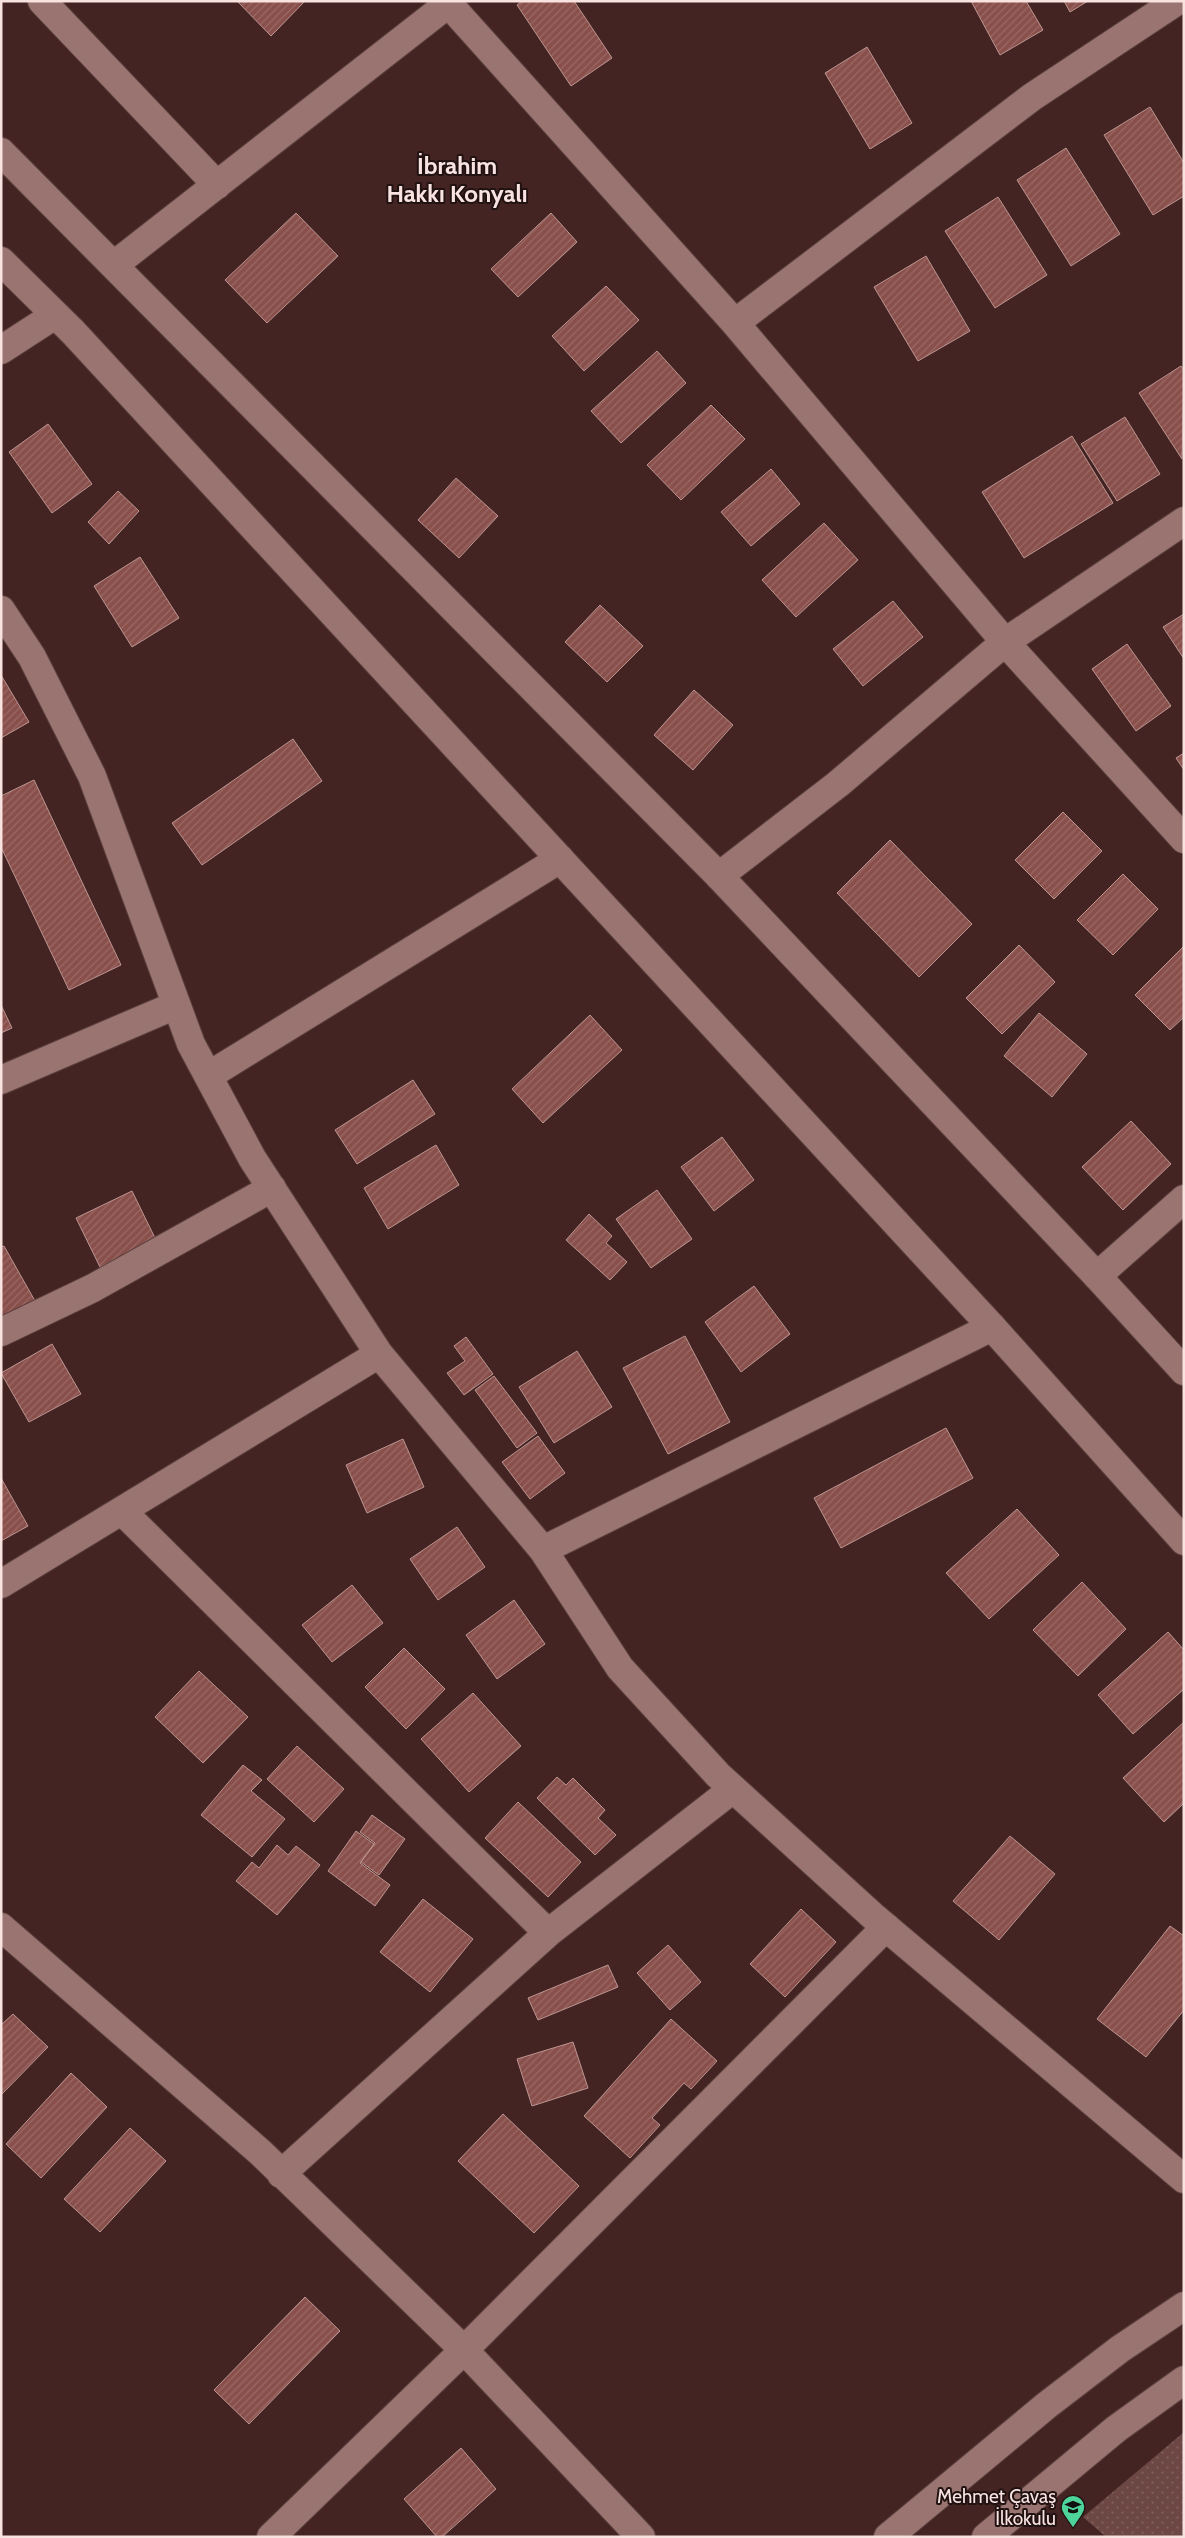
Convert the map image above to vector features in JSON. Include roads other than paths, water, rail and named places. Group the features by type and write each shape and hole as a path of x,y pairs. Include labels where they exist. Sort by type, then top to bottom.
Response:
{"street":[{"path":"42,1 217,185"},
{"path":"735,322 1032,96 1177,1"},
{"path":"114,266 447,2 735,322 1005,642 1184,839"},
{"path":"1,152 719,876 1097,1276 1184,1371"},
{"path":"1,261 55,315 560,859 992,1327 1184,1541"},
{"path":"1,350 55,315"},
{"path":"719,876 838,784 1005,642 1184,521"},
{"path":"1,610 32,657 92,776 191,1044 252,1158 379,1354 543,1550 620,1668 733,1789 886,1927 1184,2179"},
{"path":"208,1076 560,859"},
{"path":"1,1080 176,1005"},
{"path":"1,1332 93,1288 272,1188"},
{"path":"1097,1276 1184,1198"},
{"path":"543,1550 992,1327"},
{"path":"1,1584 379,1354"},
{"path":"122,1511 548,1933"},
{"path":"281,2174 548,1933 733,1789"},
{"path":"1,1927 281,2174 464,2350 641,2537"},
{"path":"270,2537 464,2350 886,1927"},
{"path":"888,2537 1047,2405 1120,2349 1184,2306"},
{"path":"986,2537 1116,2429 1184,2380"}],"place":[{"name":"Mehmet Çavaş İlkokulu","path":"1073,2528"}],"district":[{"name":"İbrahim Hakkı Konyalı","path":"457,180"}]}
